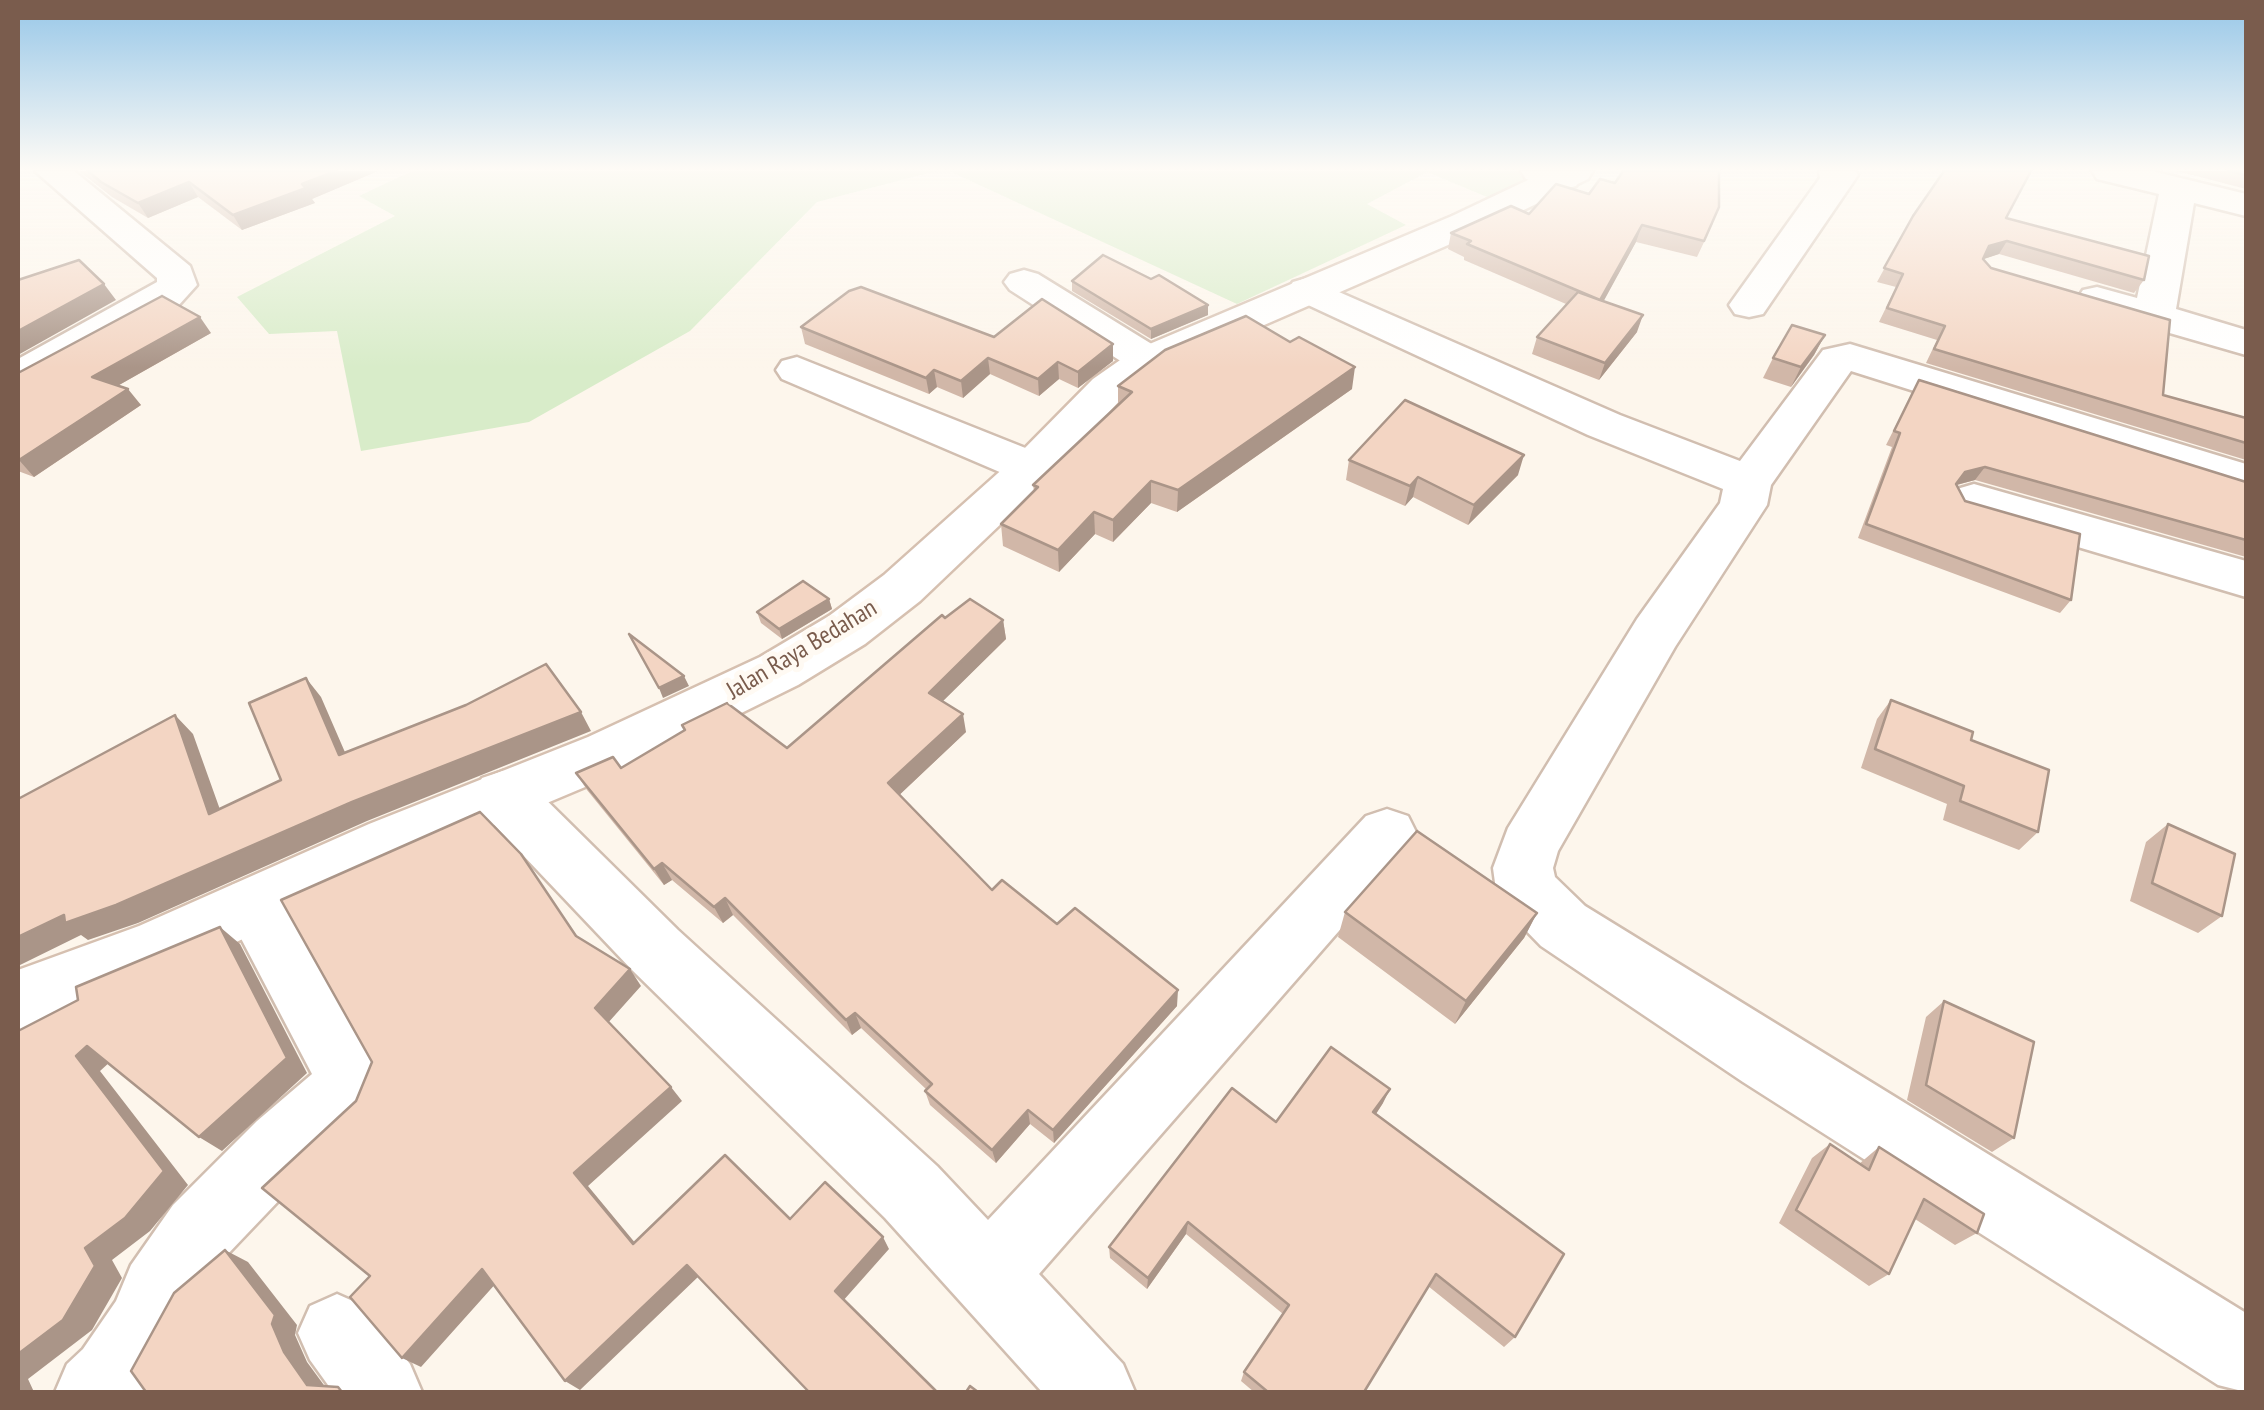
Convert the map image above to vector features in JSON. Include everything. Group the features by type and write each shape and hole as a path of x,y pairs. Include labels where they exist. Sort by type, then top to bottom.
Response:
{"street":[{"path":"18,376 164,298 177,285 176,274 132,237"},
{"name":"Jalan Raya Bedahan","path":"18,1000 158,948 698,712 830,640 902,588 1032,468 1108,388 1148,360 1422,237"},
{"path":"1749,306 1797,237"},
{"path":"2154,316 2166,237"},
{"path":"1024,282 1148,360"},
{"path":"1307,290 1604,425 1748,480"},
{"path":"2067,290 2246,343"},
{"path":"2246,480 1850,357 1838,359 1774,452 1748,480 1744,505 1656,633 1529,846 1523,868 1528,890 1563,926 1767,1059 2246,1357"},
{"path":"797,370 1032,468"},
{"path":"1974,500 2246,579"},
{"path":"503,795 655,950 912,1192 1094,1392"},
{"path":"988,1274 1387,834"},
{"path":"95,1392 111,1376 143,1328 158,1292 200,1231 282,1146 348,1088 352,1078 254,904"}],"green space":[{"path":"354,237 783,237 690,331 529,422 361,451 337,331 269,334 237,297"},
{"path":"1091,237 1381,237 1237,304"}],"building":[{"path":"1460,237 1635,237 1600,300 1467,244 1471,241"},
{"path":"1901,237 2077,237 2149,256 2144,280 2007,241 1989,246 1983,259 1991,268 2170,320 2163,395 2246,418 2246,443 1934,349 1945,326 1887,308 1903,274 1884,268"},
{"path":"1103,255 1151,279 1159,275 1208,305 1151,329 1072,281"},
{"path":"79,260 104,284 18,331 18,280"},
{"path":"861,287 994,337 1042,299 1113,344 1078,372 1058,362 1038,379 988,358 961,381 934,370 926,378 801,327 849,291"},
{"path":"1578,292 1643,315 1605,363 1537,337"},
{"path":"162,296 200,317 92,377 128,389 18,460 18,373"},
{"path":"1246,316 1290,342 1299,337 1355,367 1178,490 1151,481 1113,520 1094,512 1058,550 1001,524 1038,487 1033,485 1132,392 1118,386 1165,350"},
{"path":"1792,325 1825,335 1801,367 1773,358"},
{"path":"1919,380 2246,482 2246,540 1985,467 1965,472 1956,484 1965,501 2080,534 2071,600 1866,524 1900,433 1894,431"},
{"path":"1405,400 1524,455 1474,505 1418,477 1410,486 1349,460"},
{"path":"803,581 829,599 779,629 757,612"},
{"path":"970,599 1003,620 929,693 963,714 888,783 992,890 1002,880 1057,924 1075,908 1178,990 1053,1130 1028,1110 992,1150 925,1091 932,1084 855,1013 846,1020 725,898 714,907 662,863 654,869 576,773 613,757 621,768 685,730 682,725 727,703 787,748 942,615 945,618"},
{"path":"629,634 684,676 659,688"},
{"path":"546,664 581,712 352,802 116,905 65,923 64,915 18,937 18,799 175,715 209,814 281,780 249,703 306,678 339,755 466,705"},
{"path":"1891,700 1973,732 1971,740 2049,770 2038,832 1960,801 1964,786 1875,749"},
{"path":"480,812 521,854 576,936 630,969 595,1008 671,1087 574,1173 633,1244 725,1155 790,1219 825,1182 883,1237 835,1291 937,1392 809,1392 687,1265 565,1381 482,1269 402,1358 350,1297 370,1276 262,1188 356,1101 372,1062 281,900"},
{"path":"2168,824 2235,854 2222,916 2152,883"},
{"path":"1417,831 1537,913 1466,1001 1345,912"},
{"path":"220,927 287,1058 199,1137 87,1046 76,1056 164,1171 125,1218 85,1248 95,1266 63,1320 18,1354 18,1031 78,1000 76,987"},
{"path":"1944,1001 2034,1042 2014,1138 1926,1085"},
{"path":"1331,1047 1390,1089 1373,1112 1564,1254 1515,1337 1436,1274 1364,1392 1268,1392 1244,1372 1289,1305 1188,1222 1148,1278 1109,1247 1232,1088 1276,1122"},
{"path":"1830,1144 1869,1170 1879,1147 1984,1214 1977,1233 1924,1199 1889,1274 1796,1210"},
{"path":"225,1250 275,1315 272,1324 284,1352 307,1385 338,1387 342,1392 146,1392 131,1371 174,1293"}]}
